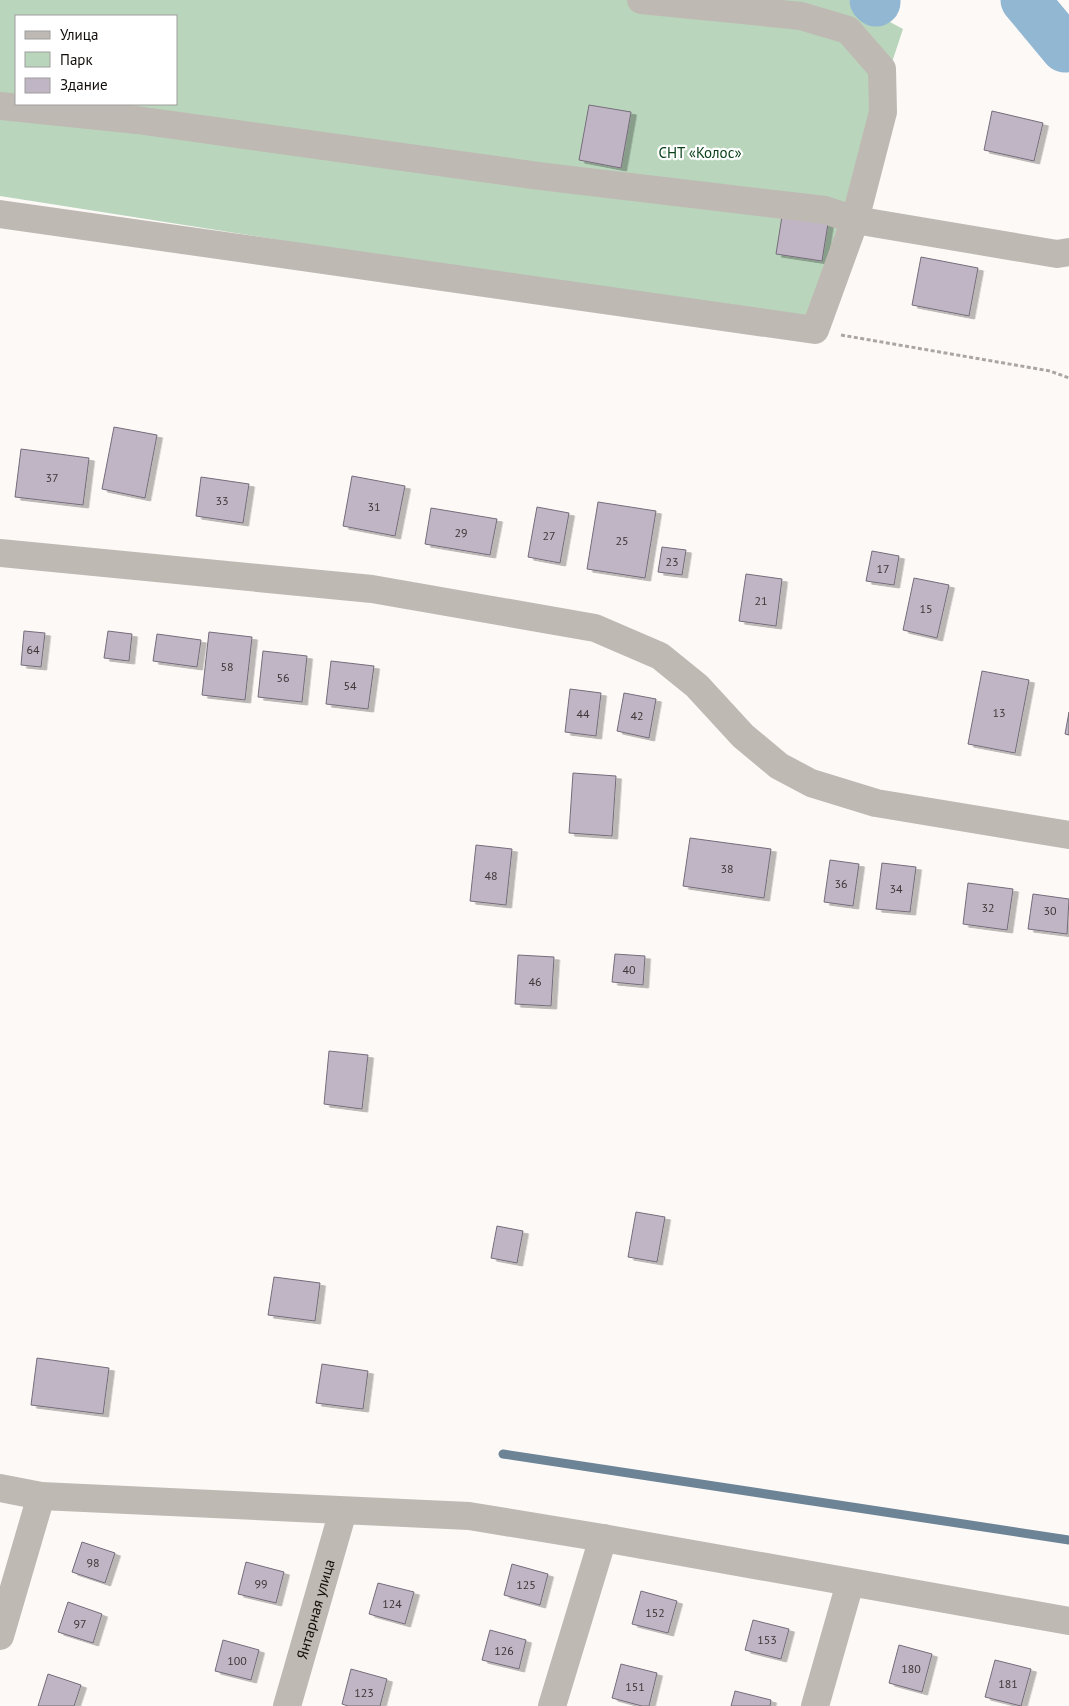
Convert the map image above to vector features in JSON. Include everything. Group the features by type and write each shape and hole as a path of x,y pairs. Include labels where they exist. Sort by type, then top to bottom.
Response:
{"street":[{"path":"0,214 815,330 855,220 882,112 882,69 848,30 801,16 641,0"},
{"path":"0,106 137,120 538,176 825,210 855,220 1057,254 1069,252"},
{"path":"0,552 372,589 594,628 660,656 697,686 743,736 779,766 812,784 876,803 1069,835"},
{"path":"0,1488 41,1496 469,1516 1069,1621"},
{"path":"0,1636 41,1496"},
{"name":"Янтарная улица","path":"287,1706 343,1511"},
{"path":"552,1706 603,1538"},
{"path":"815,1706 850,1583"}],"path":[{"path":"815,330 1050,371 1069,378"}],"green space":[{"name":"СНТ «Колос»","path":"0,0 849,0 903,29 806,323 0,196"}],"building":[{"path":"589,105 631,112 621,168 579,160"},
{"path":"992,111 1043,123 1034,161 984,150"},
{"path":"783,210 829,217 822,261 776,254"},
{"path":"921,257 978,268 969,316 912,305"},
{"path":"114,427 157,435 145,498 102,489"},
{"path":"21,449 89,458 83,505 15,497"},
{"path":"352,476 405,486 395,536 343,526"},
{"path":"201,477 249,484 243,523 196,516"},
{"path":"598,502 656,511 645,578 587,569"},
{"path":"537,507 569,513 560,563 528,557"},
{"path":"431,508 497,519 490,555 425,544"},
{"path":"662,547 686,550 682,575 658,572"},
{"path":"872,551 899,556 894,585 866,581"},
{"path":"746,574 782,579 776,626 739,621"},
{"path":"914,578 949,585 937,638 903,630"},
{"path":"24,631 45,633 41,667 21,665"},
{"path":"108,631 132,634 129,661 104,658"},
{"path":"209,632 252,637 245,700 202,695"},
{"path":"157,634 201,640 197,667 153,661"},
{"path":"263,651 307,656 302,702 258,697"},
{"path":"331,661 374,666 368,709 326,704"},
{"path":"982,671 1029,680 1015,753 968,744"},
{"path":"570,689 601,693 596,736 565,732"},
{"path":"624,693 656,699 649,738 617,731"},
{"path":"1069,712 1069,735 1065,734"},
{"path":"573,773 616,776 612,836 569,833"},
{"path":"690,838 771,849 764,898 683,886"},
{"path":"476,845 512,849 506,905 470,901"},
{"path":"830,860 859,864 853,906 824,902"},
{"path":"882,863 916,867 910,912 876,909"},
{"path":"968,883 1013,889 1007,930 963,924"},
{"path":"1033,894 1069,899 1067,934 1028,929"},
{"path":"615,954 645,956 643,985 612,982"},
{"path":"518,955 554,957 551,1006 515,1004"},
{"path":"329,1051 368,1055 362,1109 324,1104"},
{"path":"636,1212 665,1217 657,1262 628,1257"},
{"path":"497,1226 523,1231 517,1263 491,1258"},
{"path":"274,1277 320,1283 315,1321 268,1315"},
{"path":"37,1358 109,1368 103,1414 31,1405"},
{"path":"322,1364 368,1371 363,1409 316,1403"},
{"path":"82,1542 115,1553 105,1583 72,1572"},
{"path":"246,1562 284,1572 276,1603 238,1594"},
{"path":"512,1564 548,1574 540,1605 504,1595"},
{"path":"378,1583 414,1592 405,1624 369,1614"},
{"path":"641,1591 677,1601 668,1633 632,1624"},
{"path":"68,1602 102,1614 93,1643 58,1632"},
{"path":"753,1620 789,1629 781,1659 745,1650"},
{"path":"490,1630 526,1640 519,1669 482,1660"},
{"path":"223,1640 259,1650 251,1680 215,1671"},
{"path":"899,1645 932,1654 922,1692 889,1683"},
{"path":"995,1660 1031,1669 1021,1706 985,1697"},
{"path":"621,1664 657,1673 649,1706 612,1698"},
{"path":"351,1669 387,1679 380,1706 348,1706 342,1704"},
{"path":"48,1674 81,1685 74,1706 38,1706"},
{"path":"735,1691 771,1700 770,1706 731,1706"}],"waterway":[{"path":"874,0 876,2 876,0"},
{"path":"1025,0 1065,48 1069,47"},
{"path":"503,1454 1069,1540"}]}
